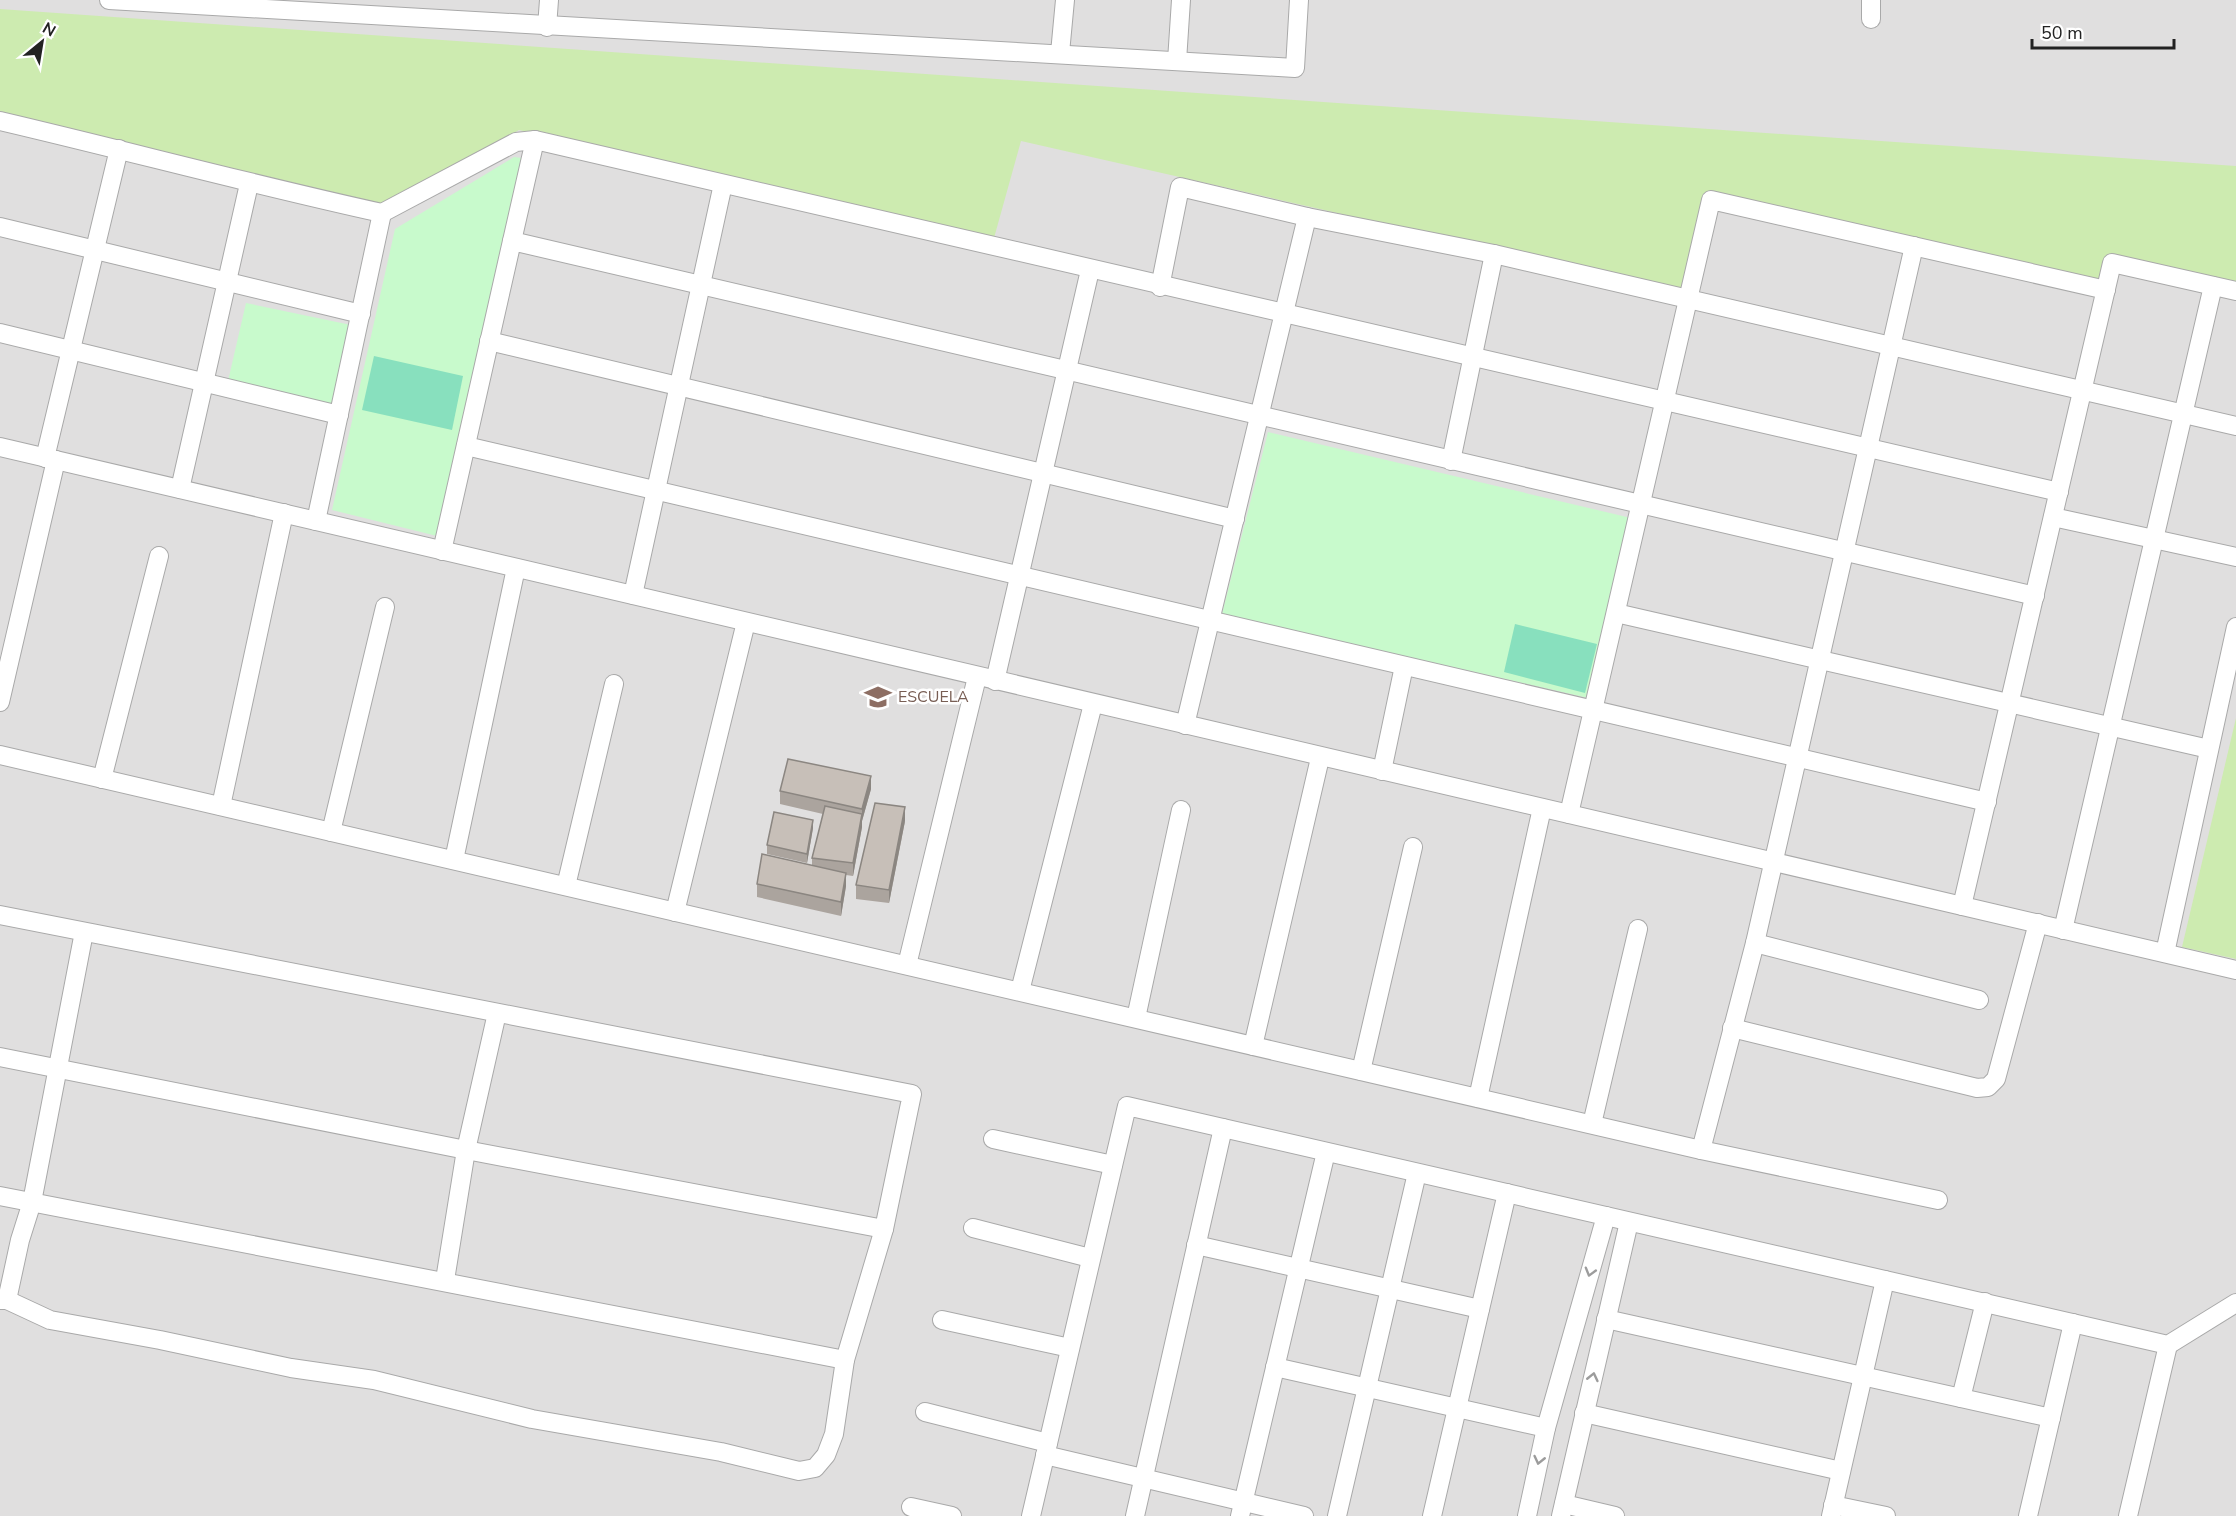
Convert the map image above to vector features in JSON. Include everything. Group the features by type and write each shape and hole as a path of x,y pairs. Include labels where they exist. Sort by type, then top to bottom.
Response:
{"street":[{"path":"109,0 547,27 1060,53 1294,68 1299,0"},
{"path":"547,27 549,0"},
{"path":"1060,53 1065,0"},
{"path":"1177,61 1181,0"},
{"path":"1870,0 1870,19"},
{"path":"0,121 119,149 249,184 382,213 516,142 535,140 2059,492"},
{"path":"442,550 535,140"},
{"path":"0,702 71,350 119,149"},
{"path":"180,489 249,184"},
{"path":"633,596 723,184"},
{"path":"1160,286 1180,187 1307,217 1494,254 2082,393 2236,426"},
{"path":"1569,814 1711,200 2106,290"},
{"path":"316,521 382,213"},
{"path":"1185,725 1307,217"},
{"path":"0,227 361,314"},
{"path":"512,241 2035,596"},
{"path":"1701,1150 1755,943 1914,246"},
{"path":"1451,461 1494,254"},
{"path":"1962,906 2112,263 2236,291"},
{"path":"907,965 986,679 1019,576 1090,270"},
{"path":"2063,930 2212,286"},
{"path":"0,333 339,415"},
{"path":"489,341 1235,519"},
{"path":"466,446 1987,802"},
{"path":"0,447 1320,758 2236,970"},
{"path":"221,806 284,513"},
{"path":"2053,517 2236,557"},
{"path":"102,779 159,556"},
{"path":"454,860 516,568"},
{"path":"331,832 385,608"},
{"path":"1616,613 2209,748"},
{"path":"675,912 746,622"},
{"path":"2165,953 2236,627"},
{"path":"1382,771 1404,666"},
{"path":"566,886 614,684"},
{"path":"1020,992 1093,704"},
{"path":"0,755 1701,1150 1938,1200"},
{"path":"1253,1046 1320,758"},
{"path":"1478,1098 1542,808"},
{"path":"1136,1018 1181,810"},
{"path":"1361,1071 1413,847"},
{"path":"0,915 912,1094 884,1229 845,1360 834,1434 826,1455 815,1468 799,1472 721,1452 532,1419 374,1380 291,1368 160,1340 50,1320 3,1300 33,1202 84,932"},
{"path":"1732,1028 1977,1088 1988,1087 1996,1079 2038,923"},
{"path":"1592,1124 1638,930"},
{"path":"1755,943 1979,1000"},
{"path":"445,1280 466,1150 497,1013"},
{"path":"0,1057 466,1150 884,1229"},
{"path":"1030,1516 1127,1106 2168,1345 2236,1303"},
{"path":"1135,1516 1222,1128"},
{"path":"993,1139 1113,1165"},
{"path":"1242,1509 1326,1152"},
{"path":"1337,1516 1417,1173"},
{"path":"1432,1516 1507,1193"},
{"path":"0,1196 445,1280 845,1360"},
{"path":"1527,1516 1546,1428 1606,1216"},
{"path":"1615,1516 1562,1510 1629,1222"},
{"path":"973,1228 1090,1258"},
{"path":"1196,1245 1480,1309"},
{"path":"1885,1280 1832,1510 1886,1516"},
{"path":"1961,1398 1985,1302"},
{"path":"1606,1319 2051,1418"},
{"path":"942,1320 1070,1348"},
{"path":"2028,1516 2073,1323"},
{"path":"2128,1516 2168,1345"},
{"path":"1275,1367 1546,1428"},
{"path":"925,1412 1242,1509 1304,1516"},
{"path":"1584,1413 1841,1472"},
{"path":"911,1507 952,1516"}],"shaded area":[{"path":"0,0 2236,0 2236,1516 0,1516"}],"green space":[{"path":"0,9 2236,166 2236,284 2107,255 2100,284 1707,191 1685,292 1021,141 994,238 519,130 390,207 0,114"},
{"path":"514,157 522,158 437,536 332,510 395,229"},
{"path":"246,303 351,325 332,406 228,381"},
{"path":"374,356 463,376 452,430 362,410"},
{"path":"1268,432 1631,518 1588,698 1222,614"},
{"path":"1515,624 1597,644 1585,693 1504,672"},
{"path":"2236,718 2236,959 2182,947"}],"building":[{"path":"788,759 871,776 862,809 780,791"},
{"path":"875,803 905,807 889,890 856,885"},
{"path":"825,806 862,814 853,863 812,858"},
{"path":"774,812 813,820 807,854 767,845"},
{"path":"762,854 846,873 841,902 757,884"}],"place":[{"name":"ESCUELA","path":"878,697"}]}
